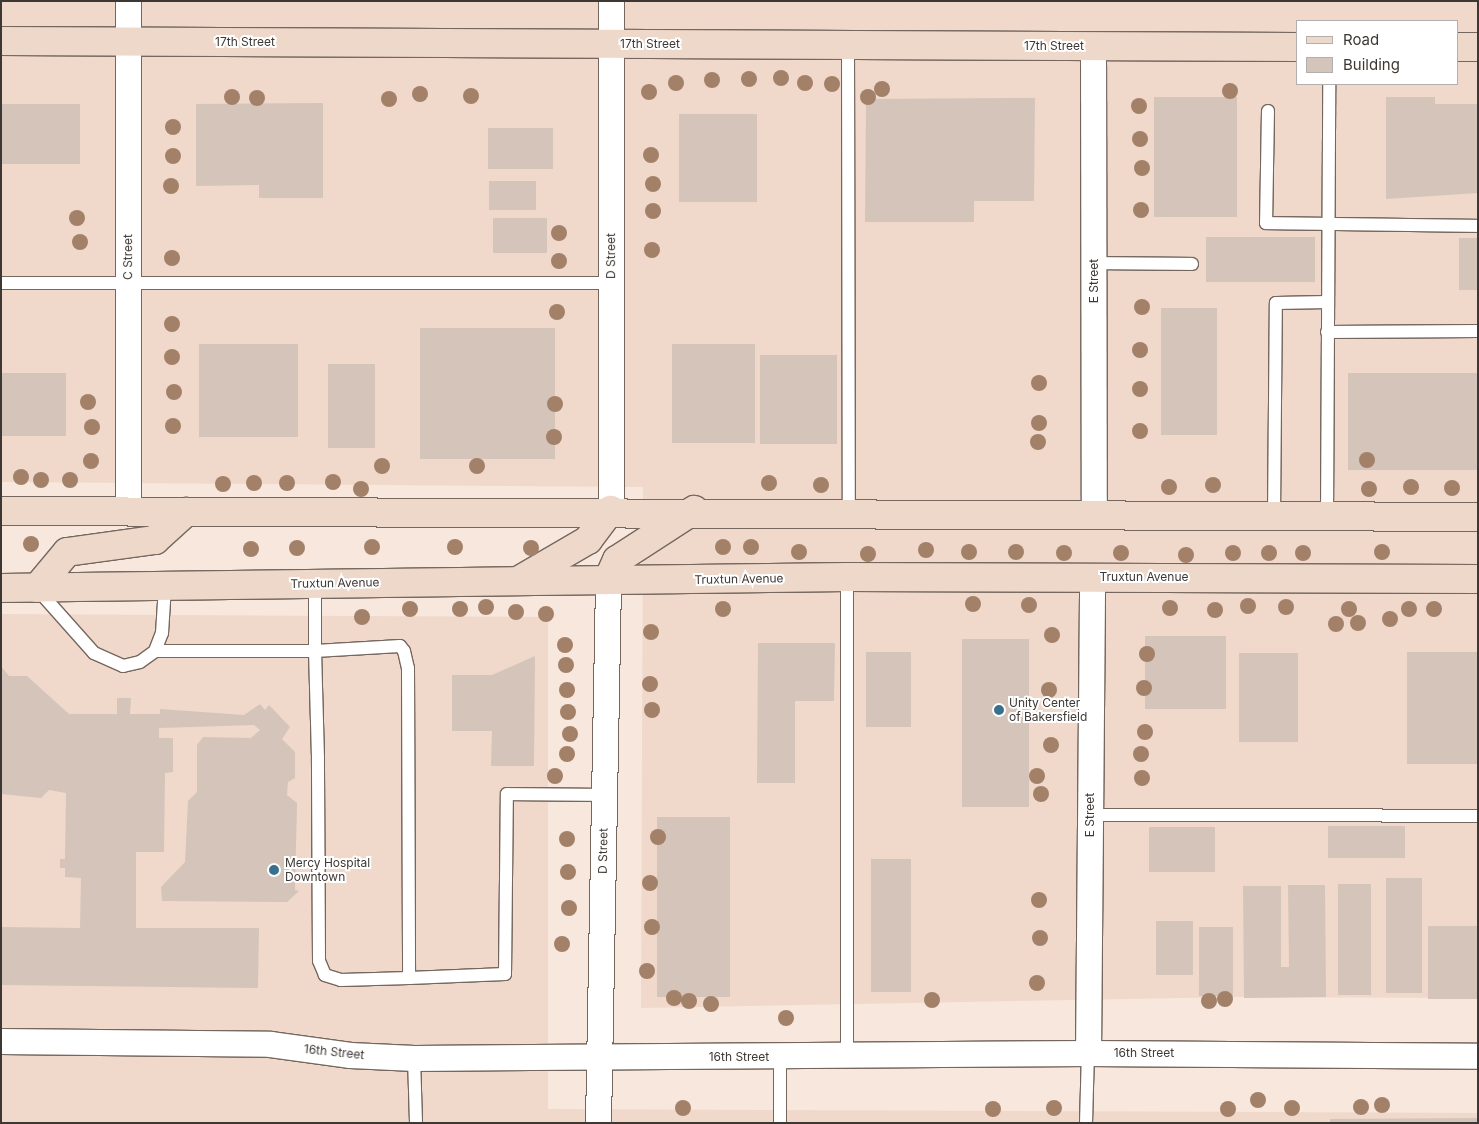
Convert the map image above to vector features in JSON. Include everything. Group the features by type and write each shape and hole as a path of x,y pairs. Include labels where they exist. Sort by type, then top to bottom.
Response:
{"main road":[{"name":"17th Street","path":"1,41 1296,47"},
{"path":"1459,47 1478,47"},
{"path":"520,579 588,540 611,510"},
{"path":"608,580 617,560 694,510"},
{"path":"1,511 694,510 1478,517"},
{"path":"37,588 67,552 155,540 186,512"},
{"name":"Truxtun Avenue","path":"1,588 165,587 520,579 608,580 848,577 1478,579"}],"street":[{"name":"C Street","path":"128,1 128,512"},
{"name":"D Street","path":"611,1 611,510"},
{"name":"E Street","path":"1094,46 1094,515"},
{"name":"E Street","path":"1088,1053 1092,577"},
{"name":"D Street","path":"598,1123 608,580"},
{"name":"16th Street","path":"1,1041 270,1044 350,1055 414,1058 780,1057 1088,1053 1478,1056"}],"lane":[{"path":"848,45 849,512"},
{"path":"1327,516 1329,85"},
{"path":"1268,111 1266,223 1328,226 1478,226"},
{"path":"1094,263 1192,264"},
{"path":"1,283 611,283"},
{"path":"1274,516 1276,303 1328,302"},
{"path":"1328,332 1478,331"},
{"path":"847,1056 848,577"},
{"path":"315,584 319,961 325,975 341,980 505,974 507,794 604,796"},
{"path":"37,588 94,653 123,666 140,662 155,651 162,633 165,587"},
{"path":"155,651 315,651 400,646 404,651 408,668 409,978"},
{"path":"1090,815 1478,816"},
{"path":"1086,1123 1088,1053"},
{"path":"780,1057 780,1123"},
{"path":"414,1058 416,1123"}],"shaded area":[{"path":"1,1 1478,1 1478,998 1239,997 641,1008 643,487 1,482"},
{"name":"Mercy Hospital Downtown","path":"1,614 548,617 548,1109 1478,1113 1478,1123 1,1123"}],"building":[{"path":"1154,97 1237,97 1237,217 1154,217"},
{"path":"1386,97 1435,97 1435,104 1478,104 1478,193 1386,199"},
{"path":"1035,98 1034,201 974,201 974,222 865,222 866,99"},
{"path":"323,103 323,198 259,198 259,185 196,186 196,104"},
{"path":"1,104 80,104 80,164 1,164"},
{"path":"679,114 757,114 757,202 679,202"},
{"path":"488,128 553,128 553,169 488,169"},
{"path":"489,181 536,181 536,210 489,210"},
{"path":"493,218 547,218 547,253 493,253"},
{"path":"1206,237 1315,237 1315,282 1206,282"},
{"path":"1459,238 1478,238 1478,290 1459,290"},
{"path":"1161,308 1217,308 1217,435 1161,435"},
{"path":"420,328 555,328 555,459 420,459"},
{"path":"199,344 298,344 298,437 199,437"},
{"path":"672,344 755,344 755,443 672,443"},
{"path":"760,355 837,355 837,444 760,444"},
{"path":"328,364 375,364 375,448 328,448"},
{"path":"1,373 66,373 66,436 1,436"},
{"path":"1348,373 1478,373 1478,470 1348,470"},
{"path":"1145,636 1226,636 1226,709 1145,709"},
{"path":"962,639 1029,639 1029,807 962,807"},
{"path":"758,643 835,643 834,701 795,701 795,783 757,783"},
{"path":"866,652 911,652 911,727 866,727"},
{"path":"1407,652 1478,652 1478,764 1407,764"},
{"path":"1239,653 1298,653 1298,742 1239,742"},
{"path":"535,656 534,766 491,766 492,731 452,731 452,675 492,675"},
{"path":"1,666 9,676 27,676 69,714 117,714 117,698 131,698 130,714 160,714 160,709 244,715 260,704 265,710 269,705 290,727 282,739 295,752 295,778 288,782 287,795 297,803 295,890 299,891 287,902 162,901 161,887 185,862 188,801 197,792 197,745 203,737 251,738 260,730 254,725 159,728 159,738 173,738 173,772 165,773 164,852 136,852 136,928 259,928 258,988 1,985 1,927 80,928 81,878 65,877 65,868 60,868 60,859 65,859 66,793 49,790 41,798 1,794"},
{"path":"657,817 730,817 730,997 657,997"},
{"path":"1328,826 1405,826 1405,858 1328,858"},
{"path":"1149,827 1215,827 1215,872 1149,872"},
{"path":"871,859 911,859 911,992 871,992"},
{"path":"1386,878 1422,878 1422,993 1386,993"},
{"path":"1338,884 1371,884 1371,995 1338,995"},
{"path":"1288,885 1325,885 1326,997 1244,998 1243,886 1281,886 1281,967 1289,967"},
{"path":"1156,921 1193,921 1193,975 1156,975"},
{"path":"1428,926 1478,926 1478,999 1428,999"},
{"path":"1199,927 1233,927 1233,996 1199,996"},
{"path":"1478,1118 1478,1123 1330,1123 1330,1119"}],"place":[{"name":"Unity Center of Bakersfield","path":"999,710"},
{"name":"Mercy Hospital Downtown","path":"274,870"}]}
